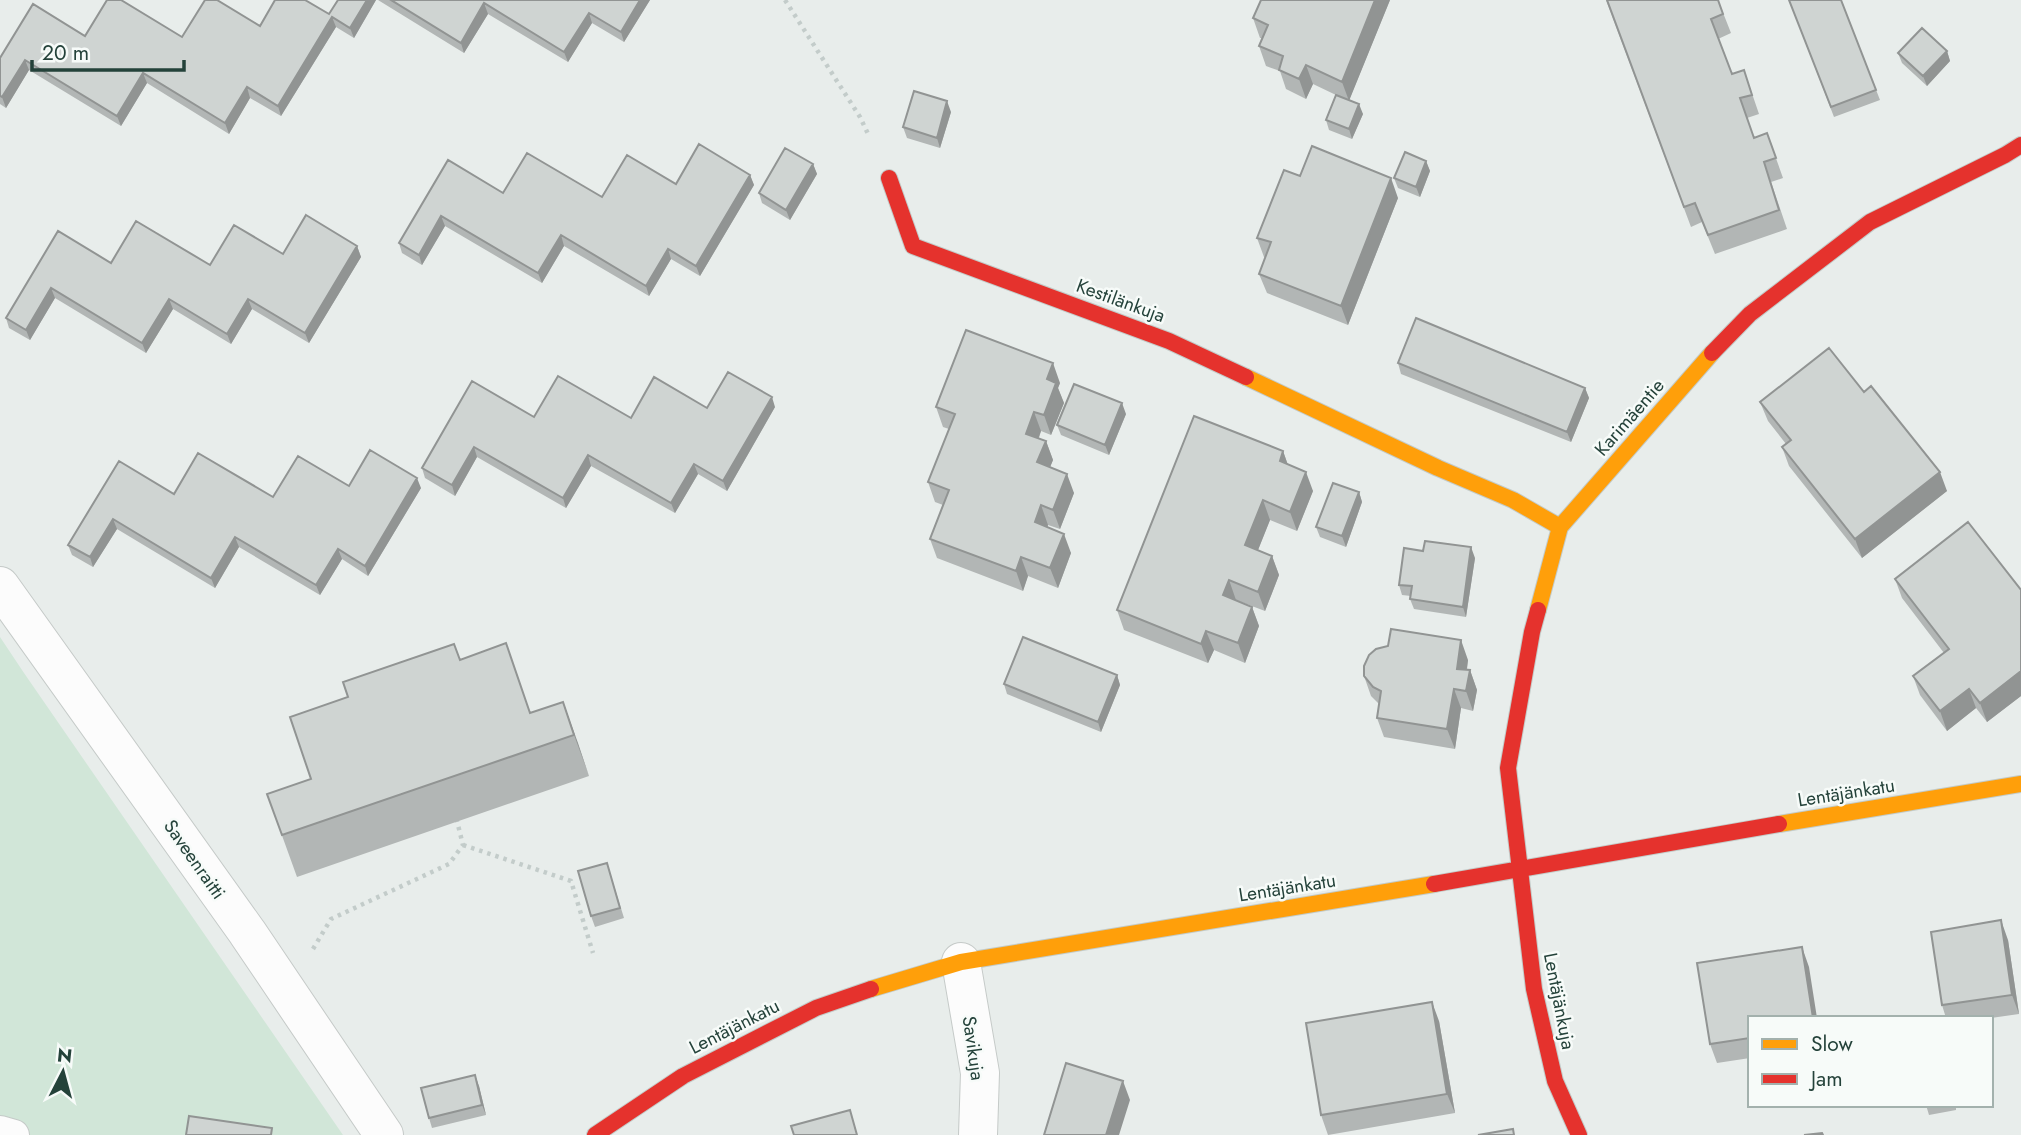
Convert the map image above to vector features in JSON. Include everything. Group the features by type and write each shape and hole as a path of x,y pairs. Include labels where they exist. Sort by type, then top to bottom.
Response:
{"street":[{"name":"Karimäentie","path":"1520,870 1508,768 1532,632 1560,527 1697,369 1750,314 1870,222 2021,145"},
{"name":"Kestilänkuja","path":"889,178 914,246 1169,341 1513,500 1560,527"},
{"name":"Saveenraitti","path":"0,586 247,932 384,1135"},
{"name":"Lentäjänkatu","path":"595,1135 683,1076 816,1008 897,980 961,962 2021,784"},
{"name":"Lentäjänkuja","path":"1520,870 1534,989 1555,1081 1579,1135"},
{"name":"Savikuja","path":"961,962 980,1073 978,1135"}],"lane":[{"path":"0,1131 13,1135"}],"path":[{"path":"785,0 860,117 889,178"},
{"path":"457,821 463,845"},
{"path":"287,992 331,919 449,864 463,845"},
{"path":"463,845 571,881 593,953"}],"green space":[{"path":"0,637 24,673 343,1135 0,1135"}],"building":[{"path":"107,0 121,0 182,37 205,0 217,0 260,26 275,0 305,0 329,14 338,0 367,0 350,28 332,17 278,106 247,87 225,123 143,73 117,116 25,60 2,97 0,96 0,58 33,4 85,36"},
{"path":"391,0 640,0 621,32 589,13 564,52 484,3 461,43"},
{"path":"1261,0 1375,0 1342,82 1306,65 1299,79 1279,70 1283,56 1259,46 1268,25 1253,18"},
{"path":"1607,0 1718,0 1723,14 1711,19 1732,74 1744,70 1752,95 1740,98 1754,138 1767,133 1776,158 1764,162 1779,210 1708,235 1695,203 1684,207"},
{"path":"1789,0 1841,0 1876,90 1831,107"},
{"path":"1922,28 1947,51 1923,76 1898,53"},
{"path":"914,91 947,101 937,138 903,127"},
{"path":"1336,95 1359,104 1349,129 1326,120"},
{"path":"699,144 750,175 696,266 668,249 646,286 561,235 538,273 441,216 419,255 399,243 448,160 503,193 527,153 602,197 627,155 676,184"},
{"path":"1312,146 1391,178 1341,306 1259,274 1271,242 1257,238 1284,170 1300,176"},
{"path":"785,148 813,164 786,210 759,193"},
{"path":"1405,152 1426,161 1416,187 1394,178"},
{"path":"306,215 357,246 305,333 248,299 227,334 169,299 142,343 51,288 26,330 6,318 58,231 111,263 136,221 210,265 234,225 283,254"},
{"path":"1416,318 1585,388 1567,432 1398,363"},
{"path":"966,330 1053,363 1047,379 1056,383 1044,415 1034,412 1026,434 1046,441 1037,462 1067,474 1053,510 1041,505 1035,522 1064,534 1050,568 1021,557 1016,571 930,539 949,490 928,482 955,414 936,407"},
{"path":"1829,348 1864,392 1871,386 1940,472 1855,539 1782,447 1791,440 1760,402"},
{"path":"728,372 772,397 723,481 694,464 671,503 588,455 563,498 474,447 452,485 422,468 472,381 534,417 558,376 631,418 654,377 707,408"},
{"path":"1074,384 1122,403 1105,445 1057,425"},
{"path":"1194,416 1283,451 1280,461 1306,472 1290,512 1263,500 1245,545 1272,556 1258,592 1229,580 1223,595 1252,607 1238,643 1206,631 1201,644 1117,610"},
{"path":"370,450 417,478 365,566 338,549 316,585 235,537 211,578 113,519 90,557 68,545 119,461 174,494 198,453 273,497 298,456 349,486"},
{"path":"1333,483 1359,492 1342,536 1316,527"},
{"path":"1968,522 2021,590 2021,671 1980,703 1969,689 1940,711 1913,676 1949,649 1895,579"},
{"path":"1425,541 1471,547 1463,607 1410,599 1412,586 1399,585 1404,548 1423,551"},
{"path":"1391,629 1461,640 1457,669 1470,670 1466,691 1454,689 1447,729 1377,718 1381,691 1373,687 1364,676 1364,666 1369,655 1376,649 1388,646"},
{"path":"1023,637 1117,675 1098,722 1004,684"},
{"path":"506,643 530,713 563,702 574,735 282,835 267,794 311,779 290,717 348,697 343,682 454,644 460,660"},
{"path":"607,863 620,908 591,916 578,871"},
{"path":"2001,920 2012,995 1942,1005 1931,932"},
{"path":"1802,947 1813,1016 1748,1016 1748,1038 1710,1044 1697,963"},
{"path":"1432,1002 1447,1094 1321,1115 1306,1023"},
{"path":"1066,1063 1123,1081 1106,1135 1044,1135"},
{"path":"475,1075 482,1105 429,1118 421,1088"},
{"path":"850,1110 857,1135 794,1135 791,1126"},
{"path":"189,1116 272,1128 271,1135 186,1135"},
{"path":"1513,1129 1514,1135 1478,1135"}],"traffic: slow":[{"path":"1538,610 1560,527 1712,353"},
{"path":"1246,377 1438,468 1513,500 1560,527"},
{"path":"1779,824 2021,784"},
{"path":"871,989 961,962 1434,884"}],"traffic: jam":[{"path":"1712,353 1750,314 1870,222 2021,145"},
{"path":"889,178 913,246 1169,341 1246,377"},
{"path":"1538,610 1508,768 1534,989 1555,1081 1579,1135"},
{"path":"1434,884 1779,824"},
{"path":"595,1135 683,1076 816,1008 871,989"}]}
